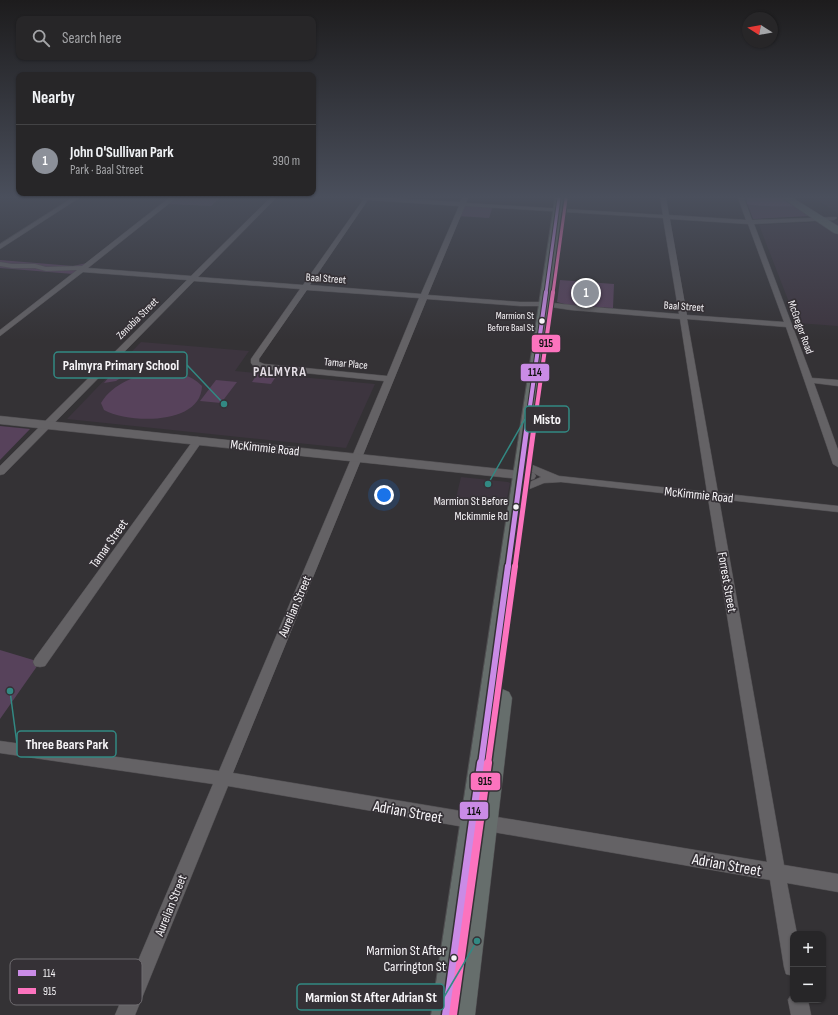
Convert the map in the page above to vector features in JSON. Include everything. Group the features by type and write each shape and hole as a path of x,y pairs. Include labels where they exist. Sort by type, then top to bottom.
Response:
{"main road":[{"path":"446,1015 479,823 527,476 555,245"},
{"name":"McKimmie Road","path":"0,420 527,476"},
{"path":"460,1015 479,823"}],"street":[{"path":"0,334 114,245"},
{"name":"Zenobia Street","path":"0,472 225,245"},
{"path":"305,287 334,245"},
{"name":"Aurelian Street","path":"142,973 222,778 446,245"},
{"name":"Forrest Street","path":"671,245 790,949"},
{"name":"McGregor Road","path":"760,245 836,454 838,464"},
{"name":"Baal Street","path":"0,264 12,266 35,266 46,269 84,269 191,279 789,325"},
{"name":"Tamar Place","path":"305,287 255,359 255,363 258,366 264,367 390,379"},
{"path":"808,380 838,383"},
{"name":"Tamar Street","path":"40,662 198,440"},
{"name":"McKimmie Road","path":"527,476 546,475 561,479 838,509"},
{"name":"McKimmie Road","path":"527,476 542,480 561,479"},
{"name":"Adrian Street","path":"0,747 222,778 838,883"},
{"path":"799,1003 801,1015"},
{"name":"Aurelian Street","path":"125,1015 129,1005"}],"shaded area":[{"path":"767,245 838,245 838,326 797,323"},
{"path":"0,260 73,266 87,263 73,274 0,268"},
{"path":"560,280 614,284 613,308 571,306 557,302"},
{"path":"141,342 249,351 235,371 375,384 346,448 67,419"},
{"path":"127,360 132,362 128,367 128,373 116,381 104,383 119,365"},
{"path":"159,371 182,374 198,382 202,386 199,399 190,408 177,414 162,418 130,418 116,415 104,410 101,403 112,390 119,385 142,375"},
{"path":"258,373 273,374 271,378 275,378 271,384 252,382"},
{"path":"216,380 237,382 221,403 200,401"},
{"path":"0,426 30,429 0,460"},
{"path":"461,477 510,483 506,504 456,498"},
{"path":"0,650 40,662 0,719"}],"transit line":[{"name":"114","path":"446,1015 552,245"},
{"name":"915","path":"453,1015 560,245"}],"place":[{"name":"John O'Sullivan Park","path":"586,293"},
{"name":"Marmion St Before Baal St","path":"542,321"},
{"name":"Palmyra Primary School","path":"224,404"},
{"name":"Misto","path":"488,484"},
{"name":"Marmion St Before Mckimmie Rd","path":"516,507"},
{"name":"Three Bears Park","path":"10,691"},
{"name":"Marmion St After Adrian St","path":"477,941"},
{"name":"Marmion St After Carrington St","path":"454,958"}],"district":[{"name":"PALMYRA","path":"280,371"}]}
